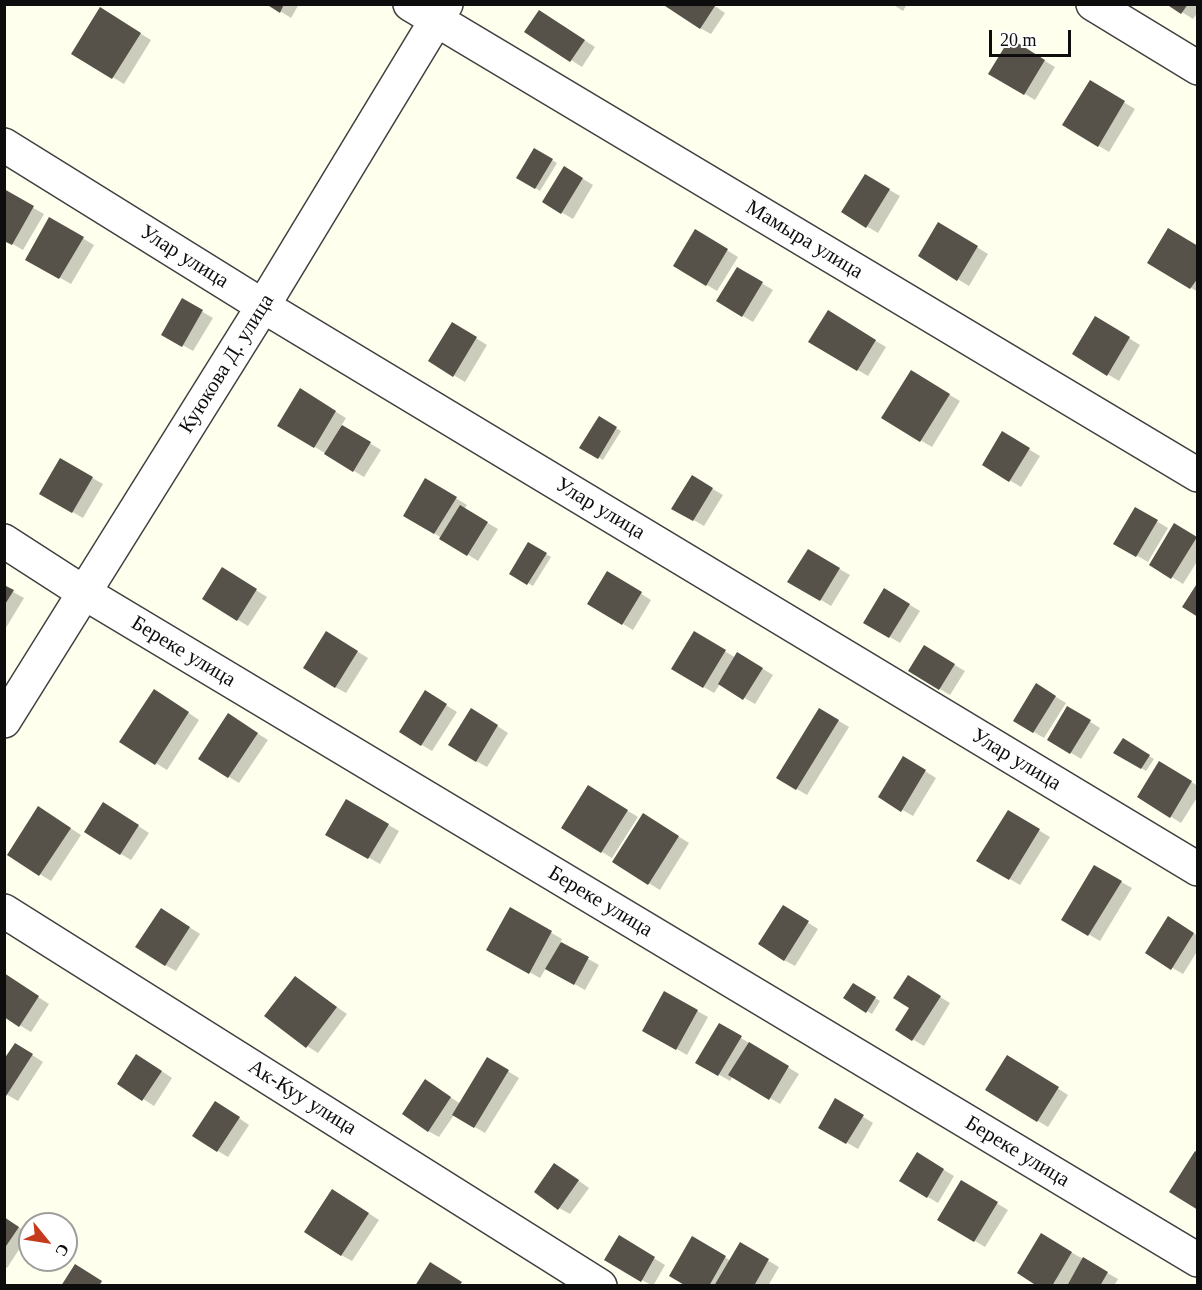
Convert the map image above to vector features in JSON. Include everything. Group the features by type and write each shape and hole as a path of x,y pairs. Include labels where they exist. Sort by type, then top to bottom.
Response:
{"street":[{"path":"1093,4 1197,68"},
{"name":"Куюкова Д. улица","path":"4,721 263,306 431,10"},
{"name":"Мамыра улица","path":"431,10 1197,475"},
{"name":"Улар улица","path":"4,145 263,306 1197,869"},
{"name":"Береке улица","path":"4,541 83,592 1197,1260"},
{"name":"Ак-Куу улица","path":"4,911 600,1286"}],"building":[{"path":"266,4 284,4 280,13"},
{"path":"662,4 713,4 715,6 700,29"},
{"path":"1166,4 1188,4 1181,14"},
{"path":"100,7 141,33 112,79 71,54"},
{"path":"539,10 585,40 570,62 524,32"},
{"path":"1010,38 1045,60 1024,95 988,74"},
{"path":"1090,80 1125,101 1098,147 1062,125"},
{"path":"534,148 553,159 535,189 516,178"},
{"path":"564,166 583,178 561,214 542,202"},
{"path":"865,174 890,189 866,228 841,212"},
{"path":"4,189 34,206 12,245 4,241"},
{"path":"49,217 84,237 59,279 25,260"},
{"path":"938,222 978,246 957,281 918,256"},
{"path":"1168,228 1198,246 1198,278 1190,289 1147,263"},
{"path":"695,229 728,249 706,286 673,266"},
{"path":"737,267 763,282 742,317 716,301"},
{"path":"182,298 203,310 182,347 161,335"},
{"path":"828,310 876,340 857,371 808,342"},
{"path":"1095,316 1130,337 1107,376 1072,354"},
{"path":"452,322 477,337 453,377 428,361"},
{"path":"911,370 950,394 920,442 881,418"},
{"path":"300,388 336,411 314,448 277,426"},
{"path":"599,416 617,427 598,459 579,448"},
{"path":"342,425 371,442 353,472 324,454"},
{"path":"1002,431 1030,448 1009,482 982,465"},
{"path":"60,458 93,477 72,513 39,494"},
{"path":"692,475 713,488 693,521 671,509"},
{"path":"425,478 457,497 434,534 403,516"},
{"path":"460,505 488,522 467,556 439,539"},
{"path":"1135,507 1158,520 1136,557 1113,544"},
{"path":"1174,523 1197,537 1171,579 1149,565"},
{"path":"528,542 547,553 527,585 509,574"},
{"path":"808,549 840,568 820,601 787,582"},
{"path":"222,567 257,589 237,621 202,599"},
{"path":"607,571 642,592 622,625 587,604"},
{"path":"1198,582 1198,617 1182,607"},
{"path":"4,585 14,590 4,606"},
{"path":"884,588 910,604 889,638 863,623"},
{"path":"326,631 358,651 335,688 303,668"},
{"path":"694,631 726,650 703,688 671,669"},
{"path":"924,645 955,664 939,690 908,671"},
{"path":"737,652 763,668 743,700 718,684"},
{"path":"1036,683 1056,696 1033,733 1013,721"},
{"path":"154,689 189,712 155,765 119,742"},
{"path":"425,690 447,704 421,746 399,732"},
{"path":"1067,706 1091,720 1070,754 1047,740"},
{"path":"471,708 498,725 476,762 448,745"},
{"path":"819,708 839,720 796,790 776,778"},
{"path":"228,713 258,733 228,778 198,759"},
{"path":"1123,738 1150,755 1141,769 1113,753"},
{"path":"903,756 926,770 901,812 878,797"},
{"path":"1159,761 1192,781 1170,818 1137,797"},
{"path":"588,785 628,810 601,853 561,828"},
{"path":"346,799 389,824 368,859 325,835"},
{"path":"103,802 139,825 120,855 84,832"},
{"path":"38,806 71,828 39,876 7,855"},
{"path":"1008,810 1040,829 1009,880 976,861"},
{"path":"643,813 679,836 648,885 612,862"},
{"path":"1094,865 1122,881 1088,936 1061,920"},
{"path":"783,905 809,921 784,961 758,944"},
{"path":"510,907 552,931 529,974 486,950"},
{"path":"161,908 190,927 165,966 135,947"},
{"path":"1168,916 1194,933 1171,970 1145,953"},
{"path":"561,942 589,957 574,985 545,969"},
{"path":"4,973 39,996 19,1027 4,1017"},
{"path":"908,975 941,996 912,1041 895,1030 909,1008 893,998"},
{"path":"295,976 337,1007 306,1048 264,1016"},
{"path":"853,983 876,997 866,1013 843,998"},
{"path":"664,991 698,1010 676,1050 642,1031"},
{"path":"719,1023 742,1036 718,1076 695,1063"},
{"path":"749,1042 789,1066 769,1100 728,1075"},
{"path":"15,1043 33,1054 6,1096 4,1059"},
{"path":"136,1054 162,1071 142,1101 117,1084"},
{"path":"1007,1055 1059,1087 1037,1122 985,1090"},
{"path":"487,1057 509,1070 474,1128 452,1115"},
{"path":"425,1079 451,1097 428,1132 402,1114"},
{"path":"835,1098 864,1115 846,1144 818,1128"},
{"path":"215,1101 240,1117 217,1152 192,1136"},
{"path":"1195,1151 1198,1153 1198,1210 1169,1192"},
{"path":"917,1152 944,1169 927,1198 899,1181"},
{"path":"554,1163 579,1180 558,1210 534,1192"},
{"path":"961,1180 998,1202 974,1242 937,1220"},
{"path":"332,1189 369,1213 341,1256 304,1232"},
{"path":"4,1217 18,1228 4,1249"},
{"path":"1041,1233 1072,1252 1052,1286 1037,1286 1017,1273"},
{"path":"619,1235 655,1257 641,1282 604,1260"},
{"path":"692,1236 726,1256 709,1286 686,1286 669,1276"},
{"path":"740,1242 769,1259 754,1286 714,1286"},
{"path":"1083,1257 1108,1272 1100,1286 1067,1286"},
{"path":"430,1262 462,1282 459,1286 415,1286"},
{"path":"78,1266 102,1281 99,1286 61,1286 70,1272 78,1272"}]}
